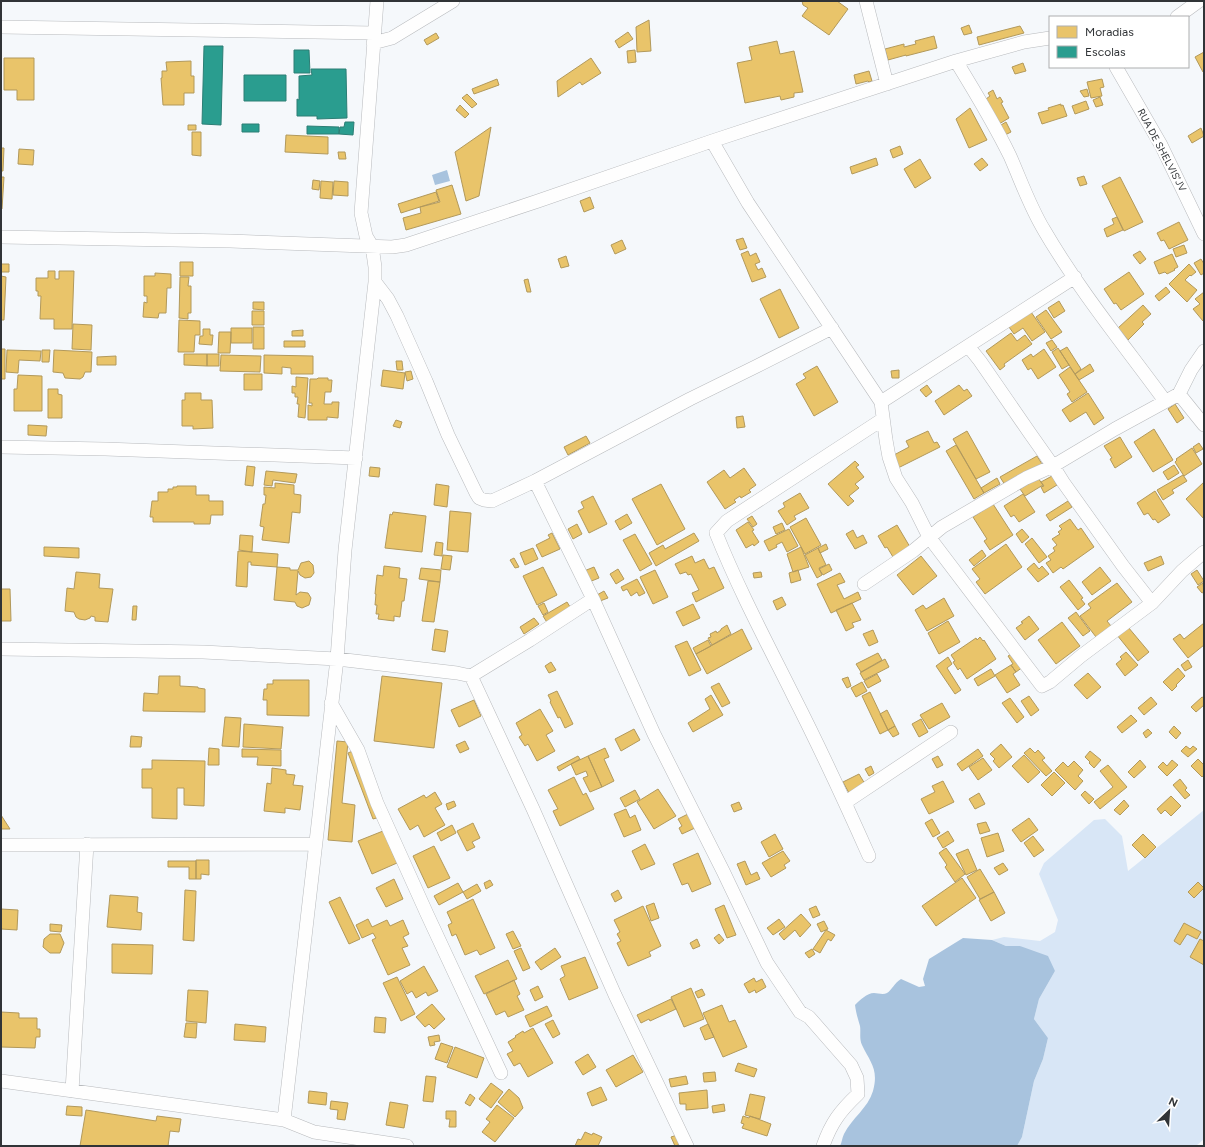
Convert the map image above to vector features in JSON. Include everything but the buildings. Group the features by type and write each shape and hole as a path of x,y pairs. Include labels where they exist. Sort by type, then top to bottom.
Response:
{"street":[{"path":"284,1120 337,659 345,550 375,282 375,267 372,246 366,236 361,213 373,38 377,1"},
{"path":"1,27 392,38 453,1"},
{"path":"866,1 887,84"},
{"path":"1178,16 1199,1"},
{"path":"1,237 230,242 372,246 392,248 406,245 712,141 956,61 1024,42 1049,38"},
{"path":"956,61 993,123 1010,156 1028,199 1043,229 1075,278 1165,401"},
{"name":"RUA DE SHELVIS’JV","path":"1117,68 1161,145 1204,234"},
{"path":"712,141 748,203 881,402 884,431 889,457 896,478 912,503 929,537 1042,686 1050,682 1081,656 1152,603 1182,571 1204,552"},
{"path":"881,402 1075,278"},
{"path":"375,282 388,299 397,316 448,435 476,493 479,498 492,501 535,481 690,399 832,328"},
{"path":"968,346 980,361 1100,535 1152,603"},
{"path":"864,584 913,551 942,526 1026,478 1053,466 1179,394 1191,370 1204,351"},
{"path":"1179,394 1204,425"},
{"path":"870,856 846,802 759,628 716,533 728,521 883,419"},
{"path":"1,447 105,449 356,458"},
{"path":"535,481 593,599 654,734 723,871 767,963 800,1012 809,1017 851,1065 857,1078 858,1094 840,1111 827,1133 823,1146"},
{"path":"1,649 203,652 337,659 457,673 471,676 593,599"},
{"path":"471,676 542,830 615,995 687,1146"},
{"path":"332,703 358,750 383,817 502,1074"},
{"path":"846,802 951,732"},
{"path":"72,1091 87,844"},
{"path":"1,845 315,844"},
{"path":"1,1081 284,1120 314,1132 407,1146"}],"shaded area":[{"path":"1204,810 1204,1139 1196,1146 1017,1146 1022,1137 1034,1081 1043,1059 1048,1038 1034,1019 1039,999 1055,971 1020,946 1006,946 992,940 1004,937 1040,941 1055,932 1058,920 1039,874 1044,863 1094,820 1105,819 1122,836 1128,871"}],"water":[{"path":"447,170 450,181 435,185 432,175"},
{"path":"963,938 992,940 1006,946 1020,946 1048,956 1055,971 1039,999 1034,1019 1048,1038 1043,1059 1034,1081 1022,1137 1017,1146 840,1146 847,1128 871,1097 875,1083 873,1066 861,1043 860,1026 855,1005 869,994 887,993 901,979 919,987 925,986 923,979 929,959"}]}
